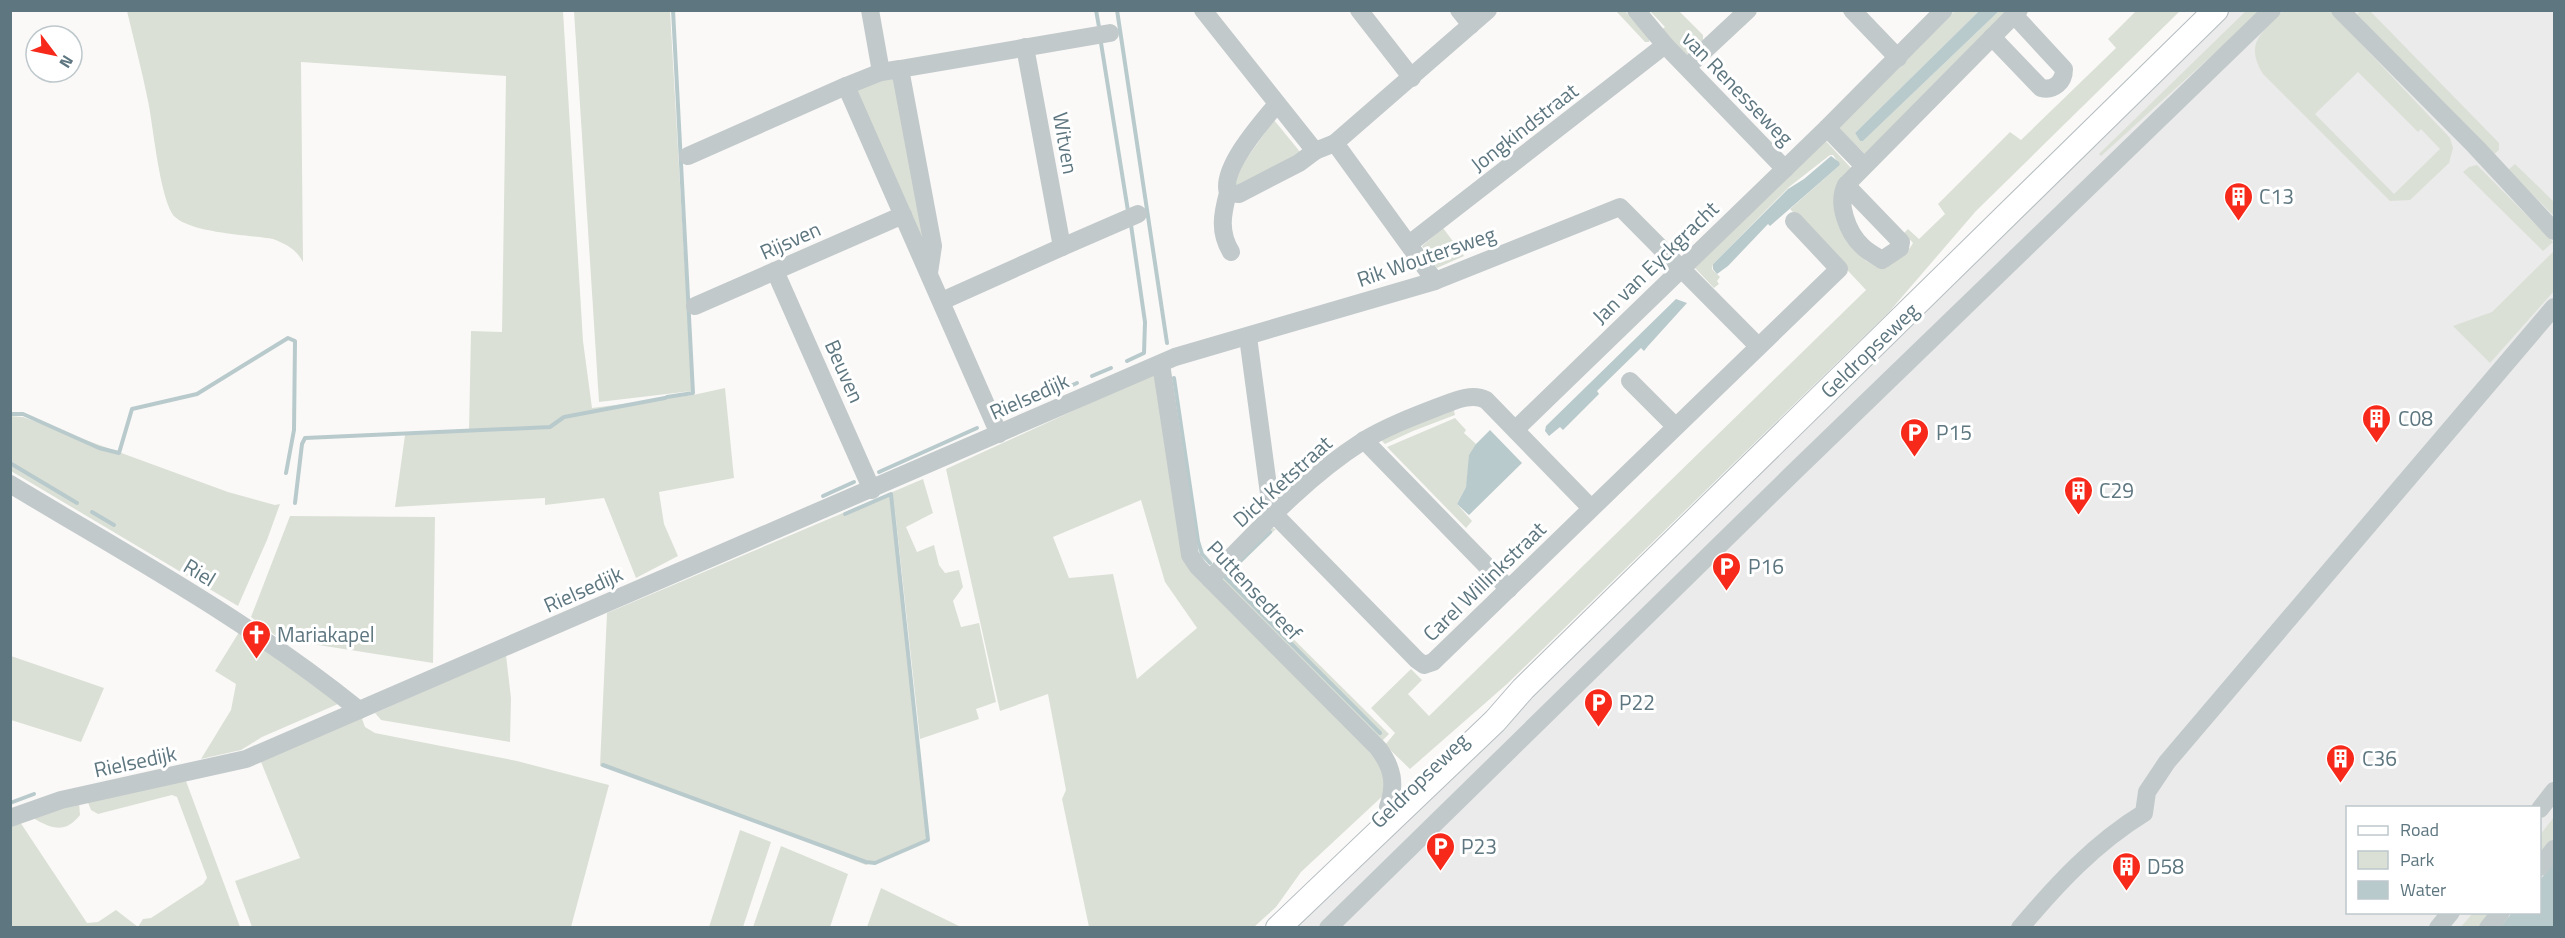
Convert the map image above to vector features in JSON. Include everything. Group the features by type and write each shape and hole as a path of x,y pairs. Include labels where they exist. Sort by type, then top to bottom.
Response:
{"main road":[{"name":"Geldropseweg","path":"1278,927 1495,721 1523,689 2216,10"},
{"name":"Geldropseweg","path":"1325,880 1355,842 1388,807 1489,714 1523,689"}],"street":[{"path":"870,10 881,72"},
{"path":"1203,10 1315,151"},
{"path":"1359,10 1412,78"},
{"path":"1459,10 1471,25"},
{"path":"1228,193 1239,194 1299,163 1315,151 1335,143 1488,10"},
{"name":"van Renesseweg","path":"1636,10 1665,45 1688,66 1785,169"},
{"path":"1688,66 1748,10"},
{"path":"1852,10 1898,57"},
{"name":"Jan van Eyckgracht","path":"1516,429 1827,128 1944,10"},
{"path":"1328,927 2272,10"},
{"path":"2340,10 2553,227"},
{"path":"1846,185 1863,165 2016,13 2064,69 2061,81 2049,90 2041,88 1992,37"},
{"path":"688,156 881,72 1110,33"},
{"name":"Jongkindstraat","path":"1409,244 1665,45"},
{"name":"Witven","path":"1025,47 1062,247"},
{"path":"900,69 933,246 929,273"},
{"path":"846,86 999,434"},
{"path":"1231,252 1222,234 1222,216 1228,193 1226,182 1230,169 1276,104"},
{"path":"1827,128 1863,165"},
{"path":"1335,143 1434,281"},
{"name":"Rik Woutersweg","path":"1161,364 1175,357 1434,281 1620,207 1681,267"},
{"name":"Rijsven","path":"694,306 903,214"},
{"path":"942,301 1138,214"},
{"name":"Carel Willinkstraat","path":"1274,514 1417,660 1424,665 1433,662 1674,426 1839,269 1794,221"},
{"path":"1681,267 1758,345"},
{"name":"Beuven","path":"775,271 872,490"},
{"path":"2020,927 2065,876 2120,827 2144,813 2147,792 2167,762 2554,308"},
{"path":"1248,337 1270,501 1274,514"},
{"name":"Rielsedijk","path":"10,818 61,800 246,759 1161,364"},
{"name":"Puttensedreef","path":"1161,364 1187,548 1194,562 1378,748 1391,767 1393,789 1388,807"},
{"path":"1629,381 1674,426"},
{"name":"Dick Ketstraat","path":"1210,579 1312,478 1364,440 1422,413 1470,397 1486,400 1591,508"},
{"path":"1364,440 1509,589"},
{"name":"Riel","path":"10,484 244,624 359,710"},
{"path":"2541,808 2554,791"},
{"path":"2541,866 2554,849"},
{"path":"2438,927 2449,914"},
{"path":"2488,927 2499,914"}],"shaded area":[{"path":"2221,11 2554,11 2554,927 1290,928"}],"green space":[{"path":"127,11 563,11 583,341 592,408 693,395 725,388 734,478 659,492 664,524 678,556 636,578 604,498 545,505 545,498 395,507 405,435 469,431 471,331 502,332 506,76 301,62 303,262 290,247 273,239 207,230 194,227 175,217 165,196 161,180 148,101"},
{"path":"574,11 670,11 692,391 599,402"},
{"path":"1616,11 1625,11 1650,38 1649,42 1645,42"},
{"path":"1650,11 1679,11 1703,35 1703,40 1686,55 1661,30 1665,27"},
{"path":"1955,11 1979,11 1855,133 1860,141 1863,141 1999,11 2016,11 1866,155 1837,126"},
{"path":"2136,11 2180,11 1976,211 1889,312 1507,684 1410,769 1385,745 1395,733 1371,708 1411,669 1422,680 1408,694 1429,716 1866,290 1790,209 1840,165 1833,155 1789,187 1713,264 1712,269 1720,277 1717,281 1719,284 1714,288 1695,268 1825,140 1851,168 1840,180 1847,221 1857,250 1865,260 1875,265 1888,263 1900,258 1913,243 1904,233 1908,229 1919,239 1945,214 1938,204 2010,132 2021,140 2116,48 2108,39"},
{"path":"2246,11 2261,11 2101,156 2099,154"},
{"path":"2283,11 2330,11 2450,138 2453,148 2449,163 2410,200 2390,201 2263,74 2255,54 2255,46 2262,32","holes":["2358,72 2418,132 2421,129 2440,149 2394,194 2315,114"]},
{"path":"2361,11 2370,11 2499,143 2499,150 2493,155 2355,16"},
{"path":"895,78 927,251 857,99 857,89 869,81"},
{"path":"1274,120 1301,153 1237,188 1230,182"},
{"path":"2515,164 2554,202 2554,216 2508,170"},
{"path":"2477,165 2553,242 2543,251 2463,172"},
{"path":"1443,228 1464,256 1437,268 1422,246"},
{"path":"2554,251 2554,291 2490,363 2453,326 2492,312"},
{"path":"1151,375 1156,377 1182,551 1380,758 1388,791 1301,872 1276,907 1254,927 1089,927 1062,799 1066,790 1048,694 1000,711 946,469","holes":["1141,500 1165,582 1197,628 1137,679 1113,574 1069,578 1053,537"]},
{"path":"1453,407 1455,415 1385,444 1380,439"},
{"path":"10,416 23,417 228,492 275,505 280,504 238,606 11,471"},
{"path":"1455,418 1466,430 1464,433 1476,444 1466,487 1457,504 1472,521 1466,528 1387,447"},
{"path":"923,479 933,513 906,527 917,552 934,545 939,565 945,573 959,570 963,587 953,601 961,627 979,623 996,702 976,709 979,719 920,739 893,493 928,841 866,865 708,802 600,766 607,613"},
{"path":"290,516 435,517 433,663 280,639 251,617"},
{"path":"1269,527 1276,529 1229,575 1389,734 1381,742 1221,584 1220,575"},
{"path":"241,629 338,704 262,737 241,750 201,759 231,710 236,684 215,671"},
{"path":"506,655 511,698 510,742 381,720 375,713"},
{"path":"11,656 104,688 81,742 11,720"},
{"path":"361,716 365,727 375,733 517,761 609,785 571,927 252,927 235,881 300,858 259,757"},
{"path":"186,781 240,927 138,927 143,919 151,918 203,884 207,878 177,797 172,795 98,814 91,810 87,800"},
{"path":"79,802 80,815 64,827 52,827 33,818"},
{"path":"2554,817 2554,842 2541,858 2541,834"},
{"path":"20,822 87,923 98,922 116,910 138,927 11,927 10,826"},
{"path":"740,830 771,842 743,927 709,927"},
{"path":"781,846 848,874 830,927 753,927"},
{"path":"881,888 961,927 867,927"},
{"path":"2472,914 2493,914 2482,927 2460,928"}],"water":[{"path":"1979,11 1999,11 1863,141 1860,141 1855,133"},
{"path":"1831,156 1840,165 1770,226 1768,224 1728,266 1717,274 1713,269 1713,264 1788,189 1804,179"},
{"path":"1676,299 1687,303 1644,351 1641,348 1597,391 1599,394 1563,430 1560,427 1549,436 1545,431 1546,426"},
{"path":"1490,430 1522,463 1469,515 1457,504 1466,487 1469,455"},
{"path":"2554,862 2554,927 2499,928 2511,914 2541,914 2541,879"}],"waterway":[{"path":"667,397 693,393 673,10"},
{"path":"1096,10 1099,27"},
{"path":"1117,10 1167,343"},
{"path":"1101,43 1128,211"},
{"path":"1127,361 1144,353 1145,322 1131,225"},
{"path":"10,414 23,414 99,448 119,453 132,409 197,394 288,338 295,341 294,430 286,473"},
{"path":"1092,376 1111,368"},
{"path":"1174,378 1198,541 1202,554 1210,563"},
{"path":"1057,392 1077,383"},
{"path":"295,503 302,444 305,438 550,427 564,417 665,398"},
{"path":"1015,410 1031,403"},
{"path":"879,472 977,428"},
{"path":"10,463 77,503"},
{"path":"823,496 854,482"},
{"path":"603,765 866,862 875,863 928,840 891,494 845,514"},
{"path":"92,512 114,525"},
{"path":"1238,563 1270,532"},
{"path":"1226,574 1224,576 1380,733"},
{"path":"10,803 34,794"}],"place":[{"name":"C13","path":"2238,222"},
{"name":"C08","path":"2377,444"},
{"name":"P15","path":"1915,458"},
{"name":"C29","path":"2078,516"},
{"name":"P16","path":"1727,592"},
{"name":"Mariakapel","path":"256,660"},
{"name":"P22","path":"1598,728"},
{"name":"C36","path":"2341,784"},
{"name":"P23","path":"1440,872"},
{"name":"D58","path":"2126,892"}]}
